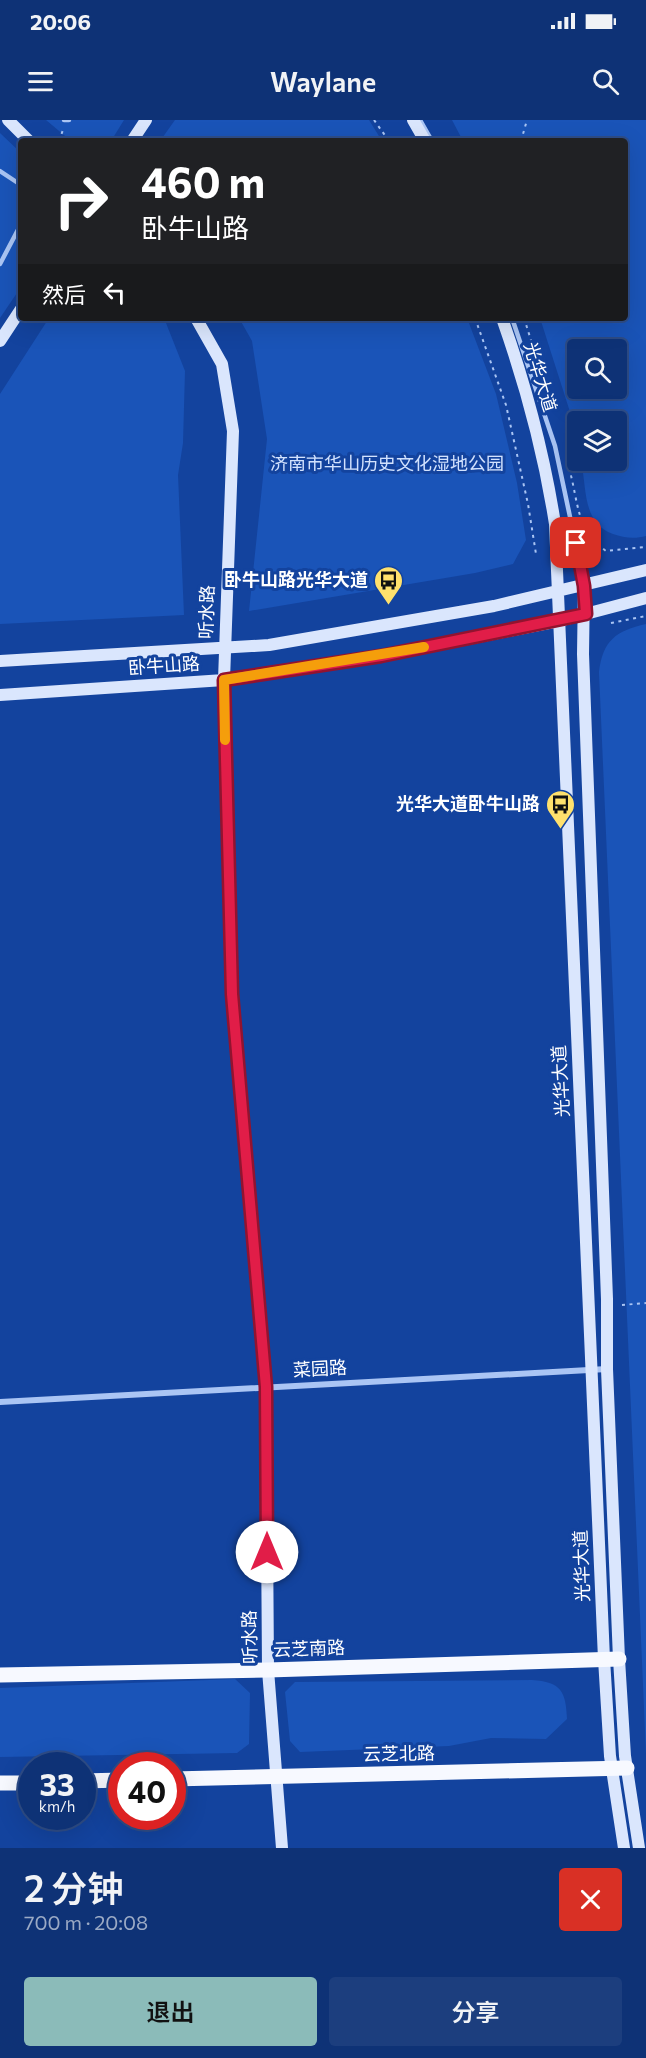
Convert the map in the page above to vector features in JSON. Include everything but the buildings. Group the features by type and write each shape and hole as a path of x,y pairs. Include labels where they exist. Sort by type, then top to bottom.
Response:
{"main road":[{"path":"8,120 26,138"},
{"path":"134,138 146,120"},
{"path":"413,120 423,138"},
{"path":"0,341 18,314"},
{"name":"听水路","path":"198,321 222,364 232,431 224,649 232,994 266,1387 268,1670 282,1848"},
{"name":"光华大道","path":"503,321 524,380 546,467 555,524 593,1369 624,1848"},
{"path":"0,661 269,645 395,625 559,592 646,570"},
{"name":"光华大道","path":"584,586 586,614 583,654 607,1299 612,1659"},
{"name":"卧牛山路","path":"0,695 224,680 381,656 559,621 646,598"},
{"name":"云芝南路","path":"0,1675 268,1670 612,1659"},
{"name":"光华大道","path":"619,1768 639,1848"},
{"name":"云芝北路","path":"186,1779 619,1768"},
{"path":"0,1783 18,1782"}],"street":[{"name":"菜园路","path":"0,1402 607,1369"}],"lane":[{"path":"420,120 430,138"},
{"path":"0,171 18,183"},
{"path":"0,264 18,230"},
{"path":"513,321 555,446 584,586"}],"path":[{"path":"60,138 67,120"},
{"path":"374,120 387,138"},
{"path":"522,138 527,120"},
{"path":"477,321 506,405 528,504 536,554"},
{"path":"590,539 606,551 646,547"},
{"path":"611,623 646,616"},
{"path":"622,1305 646,1303"}],"green space":[{"path":"46,120 124,120 113,138 67,138"},
{"path":"175,120 369,120 380,138 162,138"},
{"path":"452,120 646,120 646,536 630,538 603,529 591,513 583,471 627,471 627,411 570,411 541,321 628,321 628,138 461,138"},
{"path":"0,133 18,150 18,291 0,318"},
{"path":"47,321 165,321 185,371 183,443 178,475 184,615 0,624 0,394"},
{"name":"济南市华山历史文化湿地公园","path":"241,321 468,321 496,394 517,483 526,540 513,564 475,573 249,611 267,439 252,341"},
{"path":"646,624 646,1754 599,672 604,652 613,639 627,630"},
{"path":"235,1679 250,1693 249,1744 237,1753 108,1752 108,1755 96,1755 96,1752 18,1752 18,1757 0,1757 0,1688"},
{"path":"532,1680 556,1686 565,1701 567,1719 546,1739 491,1738 449,1746 300,1752 290,1741 285,1692 295,1682"}],"slow traffic":[{"path":"225,740 224,680 381,656 424,647"}],"place":[{"name":"卧牛山路光华大道","path":"389,606"},
{"name":"光华大道卧牛山路","path":"561,830"}],"route":[{"path":"267,1552 266,1387 232,994 224,680 381,656 586,614 584,586 576,543"}]}
